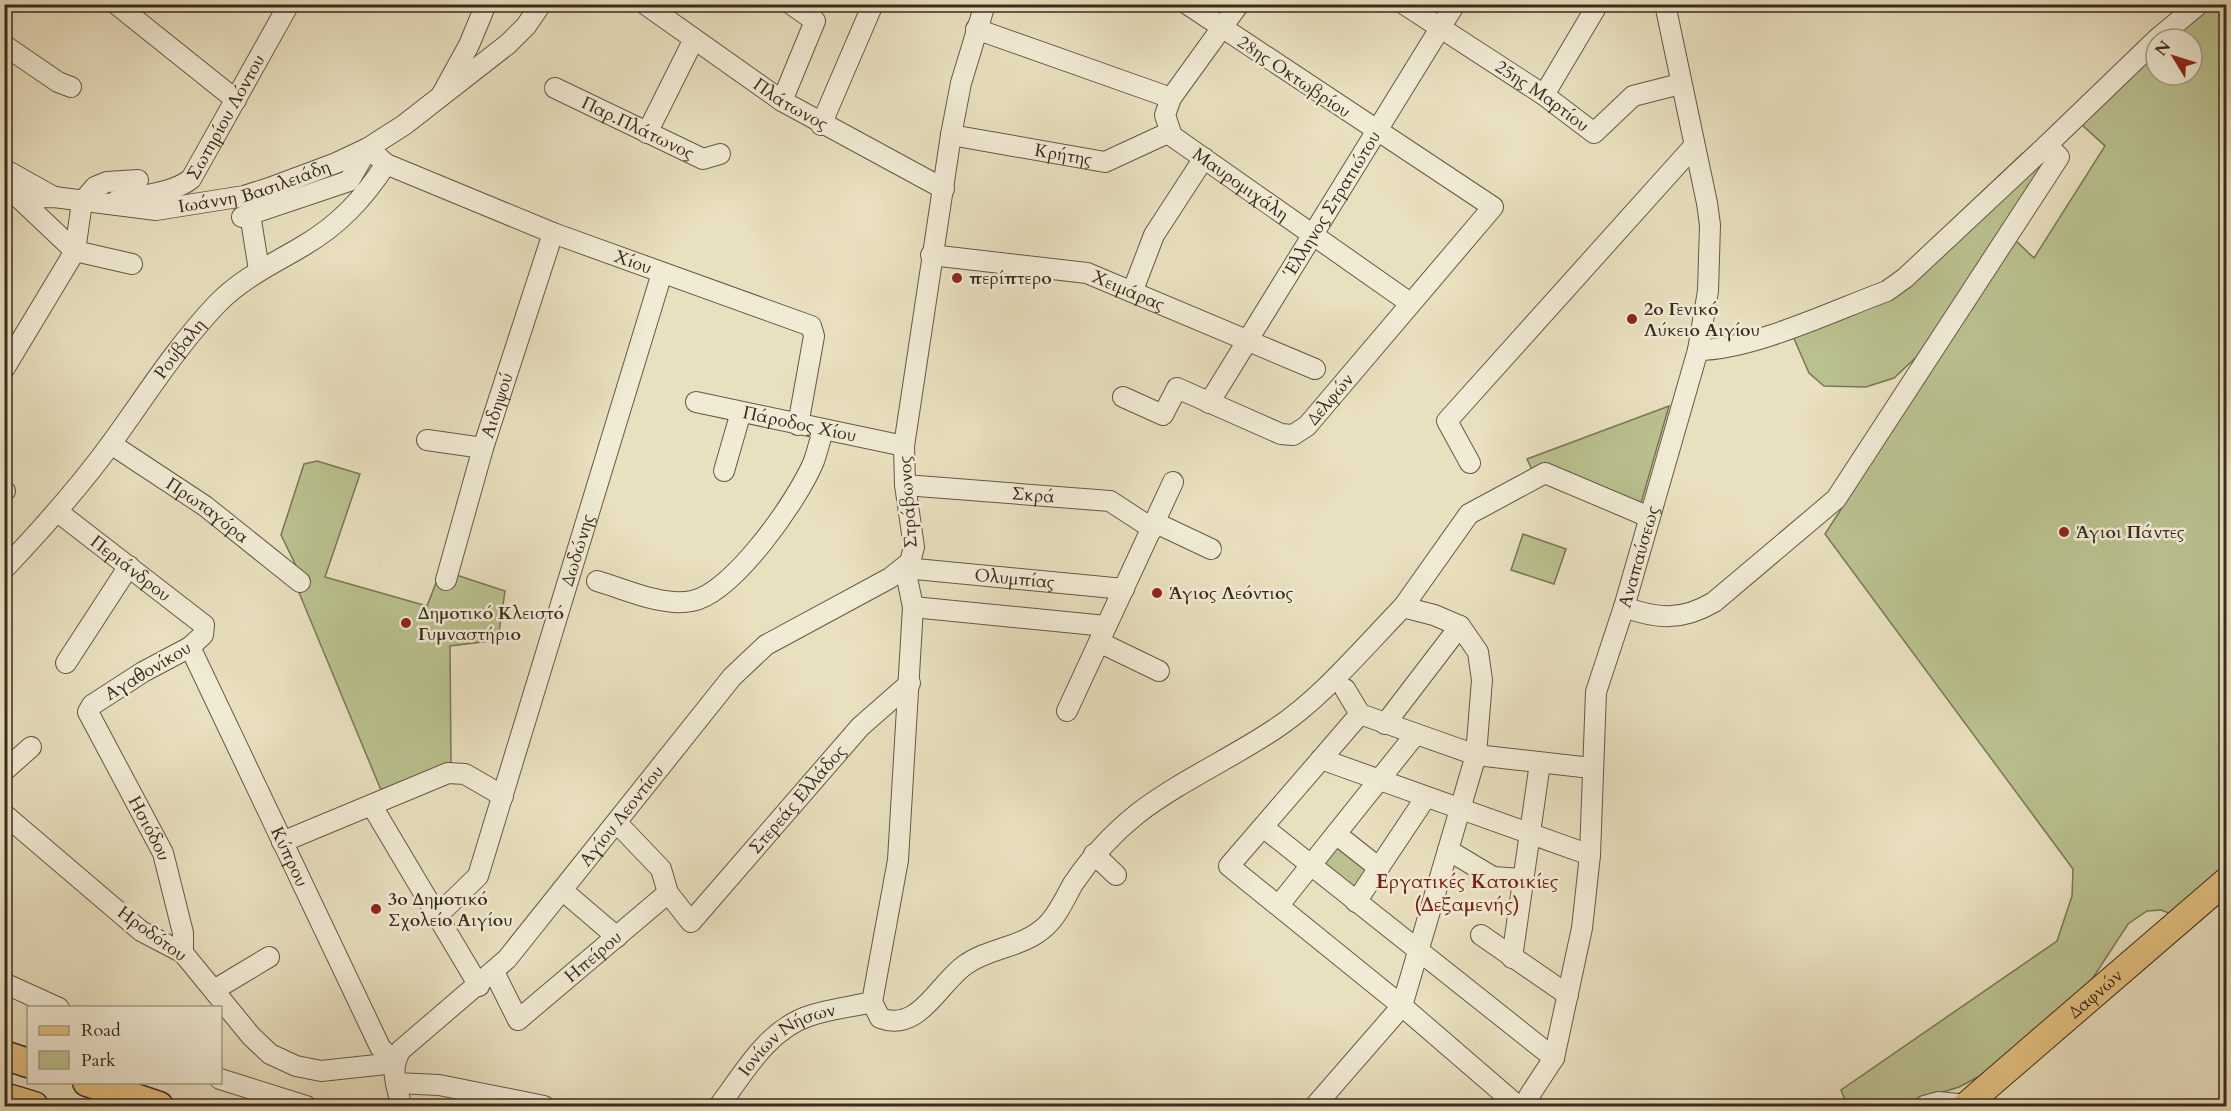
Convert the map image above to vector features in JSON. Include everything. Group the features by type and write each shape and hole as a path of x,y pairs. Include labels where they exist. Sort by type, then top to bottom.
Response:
{"highway":[{"path":"4,1055 27,1063"},
{"path":"90,1084 159,1107"},
{"path":"4,1097 34,1107"}],"main road":[{"name":"Δαφνών","path":"1966,1106 2226,881"}],"street":[{"path":"116,4 236,100"},
{"name":"Σωτηρίου Λόντου","path":"103,204 184,185 197,171 289,4"},
{"path":"437,101 469,45 486,4"},
{"name":"Ιωάννη Βασιλειάδη","path":"12,194 156,210 244,196 306,175 368,148 437,101 518,35 541,4"},
{"name":"Πλάτωνος","path":"645,4 693,41 782,101 821,125 944,189"},
{"path":"782,101 815,21 791,4"},
{"path":"821,125 873,4"},
{"name":"Στράβωνος","path":"872,1002 898,860 910,683 913,607 905,568 910,562 914,547 905,485 904,446 931,255 944,189 951,135 961,83 985,4"},
{"name":"28ης Οκτωβρίου","path":"1187,4 1492,207"},
{"path":"1168,128 1165,115 1171,98 1239,4"},
{"name":"25ης Μαρτίου","path":"1404,4 1544,95 1594,133 1633,96 1680,84"},
{"name":"Έλληνος Στρατιώτου","path":"1209,402 1455,4"},
{"path":"1544,95 1598,4"},
{"name":"Αναπαύσεως","path":"1531,1107 1529,1096 1554,1058 1582,928 1590,855 1591,768 1596,692 1698,350 1708,291 1710,225 1665,4"},
{"path":"2171,27 2199,4"},
{"path":"976,29 1171,98"},
{"path":"647,133 693,41"},
{"path":"4,45 58,82 71,87"},
{"path":"1698,350 1715,350 1749,342 1887,291 1905,278 2144,51"},
{"name":"Παρ.Πλάτωνος","path":"555,88 703,159 720,154"},
{"name":"Κρήτης","path":"951,135 1105,162 1168,128"},
{"name":"Μαυρομιχάλη","path":"1168,128 1204,158 1410,303"},
{"path":"1623,607 1666,618 1699,610 1714,602 1836,499 2059,157 2047,145"},
{"path":"1470,464 1447,421 1694,146"},
{"path":"259,270 246,215 350,181 368,148"},
{"name":"Χίου","path":"368,148 387,164 553,233 811,326 814,336 798,425"},
{"path":"1133,290 1154,236 1204,158"},
{"name":"Ρούβαλη","path":"4,569 58,512 111,444 194,329 219,302 259,270 302,247 333,225 368,191 387,164"},
{"name":"Ιωάννη Βασιλειάδη","path":"4,169 54,197"},
{"path":"4,369 75,251 82,202 95,187 107,182 138,180"},
{"path":"12,194 75,251 132,264"},
{"name":"Δελφών","path":"1123,397 1163,415 1177,388 1281,434 1293,435 1307,426 1492,207"},
{"name":"Αιδηψού","path":"446,580 483,448 553,233"},
{"name":"Χειμάρας","path":"931,255 1087,273 1133,290 1315,369"},
{"name":"Δωδώνης","path":"437,916 478,876 662,273"},
{"name":"Πάροδος Χίου","path":"696,402 904,446"},
{"path":"724,471 741,412"},
{"path":"597,580 673,601 693,601 719,589 745,563 788,507 813,462 823,430"},
{"path":"427,440 483,448"},
{"name":"Πρωταγόρα","path":"111,444 205,506 300,582"},
{"path":"872,1002 880,1018 894,1023 902,1021 923,1008 953,975 970,962 1036,934 1053,918 1094,854 1122,826 1160,796 1277,728 1349,663 1403,607 1469,514 1545,473 1649,517"},
{"path":"1067,711 1173,482"},
{"name":"Σκρά","path":"905,485 1110,501 1154,526 1210,549"},
{"name":"Περιάνδρου","path":"58,512 204,625"},
{"path":"66,663 129,566"},
{"name":"Ολυμπίας","path":"905,568 1124,589"},
{"name":"Αγίου Λεοντίου","path":"395,1063 404,1046 494,972 617,823 732,677 754,655 781,636 905,568"},
{"path":"913,607 1103,634 1159,671"},
{"path":"1315,1107 1402,1006 1476,755 1482,680 1478,652 1460,626 1434,615 1403,607"},
{"name":"Αγαθονίκου","path":"88,714 92,705 143,672 190,647 203,635 204,625"},
{"path":"1385,724 1460,626"},
{"name":"Κύπρου","path":"190,647 380,1047 395,1063"},
{"name":"Στερεάς Ελλάδος","path":"668,893 691,922 860,727 910,683"},
{"path":"1345,689 1360,714 1476,755 1591,768"},
{"name":"Ησιόδου","path":"88,714 163,853 180,913 183,953"},
{"path":"1360,714 1229,866 1402,1006 1518,1107"},
{"path":"1279,905 1415,735"},
{"path":"4,771 31,747"},
{"path":"1322,759 1590,855"},
{"path":"1512,957 1540,763"},
{"path":"282,842 447,773 458,772 503,796"},
{"path":"1356,902 1426,797"},
{"path":"372,806 478,986"},
{"name":"Ηροδότου","path":"4,814 141,931 183,953 257,1043 286,1062 328,1071 395,1063"},
{"path":"617,823 661,869 668,893"},
{"path":"1263,827 1554,1058"},
{"path":"1336,834 1378,868"},
{"path":"1448,850 1493,877 1522,879"},
{"path":"1094,854 1116,875"},
{"path":"562,890 617,937"},
{"name":"Ηπείρου","path":"494,972 518,1020 668,893"},
{"path":"1481,935 1568,995"},
{"path":"214,990 269,957"},
{"path":"4,982 55,1006"},
{"name":"Ιονίων Νήσων","path":"719,1107 761,1049 785,1027 809,1016 872,1002"},
{"path":"395,1063 398,1093 417,1107"},
{"path":"222,1080 306,1107"},
{"path":"398,1093 439,1085 544,1107"},
{"path":"1924,1107 1938,1102 1966,1106"}],"green space":[{"path":"2209,5 2226,5 2226,865 2171,914 2161,910 2147,911 2128,924 2087,987 1980,1076 1959,1087 1918,1100 1907,1106 1847,1106 1841,1090 2057,941 2072,896 2073,869 1825,534 2015,240 2034,258 2105,146 2080,123 2144,59 2144,87 2204,87 2204,27 2181,27"},
{"path":"2023,153 2042,171 1927,347 1894,378 1866,387 1824,386 1809,373 1792,334 1886,283"},
{"path":"1669,406 1641,503 1532,470 1527,459"},
{"name":"Δημοτικό Κλειστό Γυμναστήριο","path":"317,461 360,474 325,577 427,606 441,570 505,591 498,640 450,646 451,762 381,790 295,583 301,576 281,535 304,464"},
{"path":"1523,534 1566,549 1554,584 1511,570"},
{"path":"1338,841 1372,868 1353,892 1319,865"}],"place":[{"name":"περίπτερο","path":"957,278"},
{"name":"2ο Γενικό Λύκειο Αιγίου","path":"1632,319"},
{"name":"Άγιοι Πάντες","path":"2064,532"},
{"name":"Άγιος Λεόντιος","path":"1157,593"},
{"name":"Δημοτικό Κλειστό Γυμναστήριο","path":"406,623"},
{"name":"3ο Δημοτικό Σχολείο Αιγίου","path":"376,909"}],"district":[{"name":"Εργατικές Κατοικίες (Δεξαμενής)","path":"1467,892"}]}
